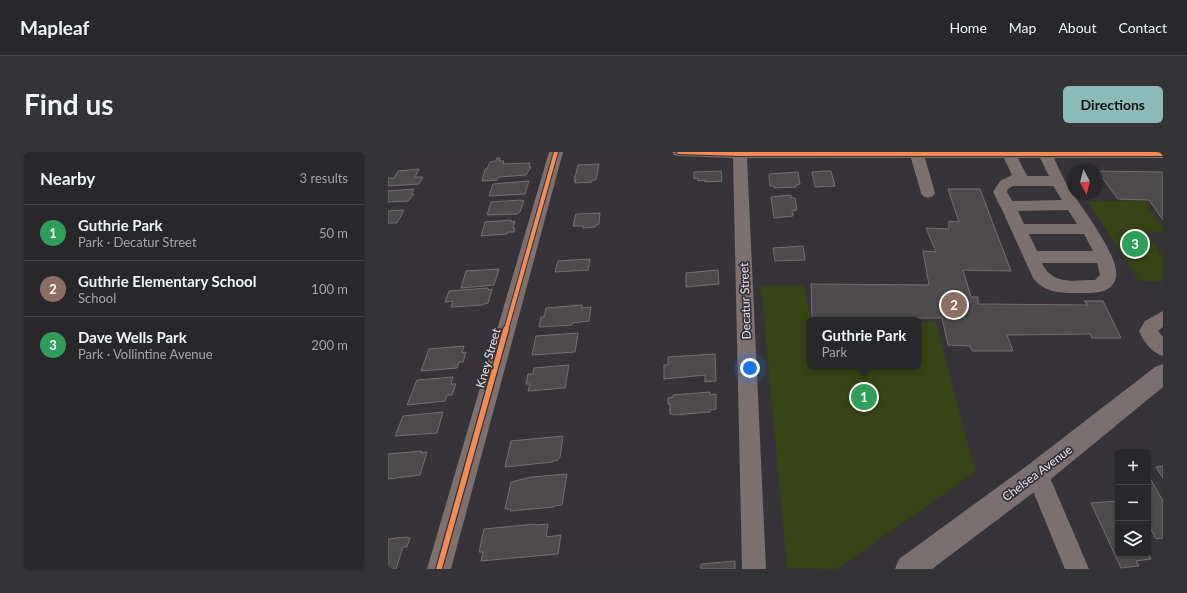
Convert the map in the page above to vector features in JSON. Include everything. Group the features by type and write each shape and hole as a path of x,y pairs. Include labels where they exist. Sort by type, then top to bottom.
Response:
{"main road":[{"name":"Chelsea Avenue","path":"908,569 1037,474 1163,374"}],"street":[{"name":"Kney Street","path":"439,569 556,152"},
{"path":"680,152 1163,154"},
{"name":"Decatur Street","path":"740,153 754,569"},
{"path":"917,154 928,193"},
{"path":"1009,154 1020,177 1006,183 1000,189 1000,192 1019,229 1039,274 1044,280 1054,286 1101,286 1106,282 1108,276 1107,268 1095,240 1072,205 1045,154"},
{"path":"1013,181 1058,180"},
{"path":"1008,206 1072,205"},
{"path":"1019,229 1088,229"},
{"path":"1031,257 1102,257"},
{"path":"1163,318 1150,326 1148,331 1153,339 1163,348"},
{"path":"1037,474 1077,569"}],"green space":[{"path":"1143,200 1163,228 1163,231 1146,232 1163,257 1163,281 1139,281 1088,202"},
{"path":"761,286 804,286 810,317 807,317 807,369 921,369 921,322 936,322 975,472 837,569 787,568"}],"building":[{"path":"497,158 500,158 499,161 504,161 503,164 530,163 529,167 531,167 526,175 499,177 497,180 482,181 485,169 487,169 490,162 496,161"},
{"path":"599,164 596,180 592,180 592,182 575,183 576,180 574,181 578,165"},
{"path":"419,169 415,177 423,177 419,184 388,186 388,178 394,178 398,171"},
{"path":"721,171 722,181 705,182 705,180 698,181 698,178 694,179 694,172"},
{"path":"831,171 835,186 815,187 812,172"},
{"path":"1103,171 1163,172 1163,220 1149,200 1118,199 1103,179"},
{"path":"798,172 800,184 796,185 796,187 774,188 774,186 770,186 769,174"},
{"path":"529,181 525,194 489,196 493,184"},
{"path":"414,189 411,194 414,194 408,201 388,202 388,191"},
{"path":"948,189 980,189 1011,271 963,270 971,297 978,297 978,304 1088,305 1084,301 1103,301 1121,338 1092,338 1090,334 1007,335 1013,351 972,351 970,346 948,345 942,318 812,317 811,284 929,285 923,251 936,252 926,228 949,229 949,221 959,222"},
{"path":"791,195 791,198 795,198 797,210 792,211 793,216 774,218 771,197"},
{"path":"524,201 520,212 517,214 487,215 491,202"},
{"path":"404,210 397,223 388,223 388,211"},
{"path":"600,213 599,224 595,227 583,228 583,226 573,226 576,214"},
{"path":"511,220 511,222 515,221 513,228 515,228 514,232 481,236 485,222"},
{"path":"803,246 805,260 775,261 773,248"},
{"path":"590,259 588,270 555,272 558,261"},
{"path":"499,269 494,285 461,288 466,271"},
{"path":"718,270 719,284 686,287 686,273"},
{"path":"488,288 488,290 492,289 488,303 483,305 451,307 453,301 445,302 449,291"},
{"path":"582,305 581,308 591,307 589,321 572,323 572,325 539,327 541,317 544,317 546,308"},
{"path":"578,333 575,352 532,355 536,336"},
{"path":"464,346 462,353 466,352 463,362 459,362 457,368 421,371 429,349"},
{"path":"715,354 716,381 705,382 705,375 664,379 664,365 668,365 668,357"},
{"path":"569,365 565,388 528,391 530,384 526,384 528,374 533,374 534,368"},
{"path":"453,377 451,384 456,384 452,395 447,395 445,401 407,405 417,380"},
{"path":"710,392 710,395 716,394 716,409 710,410 710,412 670,414 670,404 668,404 668,398 673,397 673,395"},
{"path":"443,412 437,433 395,436 403,416"},
{"path":"563,436 560,457 558,460 553,462 505,467 511,441"},
{"path":"422,451 421,453 427,452 420,475 388,479 388,454"},
{"path":"1163,466 1163,478 1156,467"},
{"path":"567,474 562,505 510,511 511,509 505,509 511,482 532,477"},
{"path":"1151,480 1163,501 1163,538 1156,539 1151,530"},
{"path":"1115,501 1115,555 1091,503"},
{"path":"548,524 546,537 561,535 558,554 481,561 483,552 479,552 484,529"},
{"path":"410,538 407,547 403,547 396,569 388,569 388,539"},
{"path":"1116,557 1150,557 1151,559 1136,561 1139,566 1121,568"},
{"path":"735,561 735,569 701,569 701,564"}],"cycle path":[{"path":"439,569 556,152"},
{"path":"679,152 740,154 1163,154"}],"place":[{"name":"Dave Wells Park","path":"1135,244"},
{"name":"Guthrie Elementary School","path":"954,305"},
{"name":"Guthrie Park","path":"864,397"}]}
